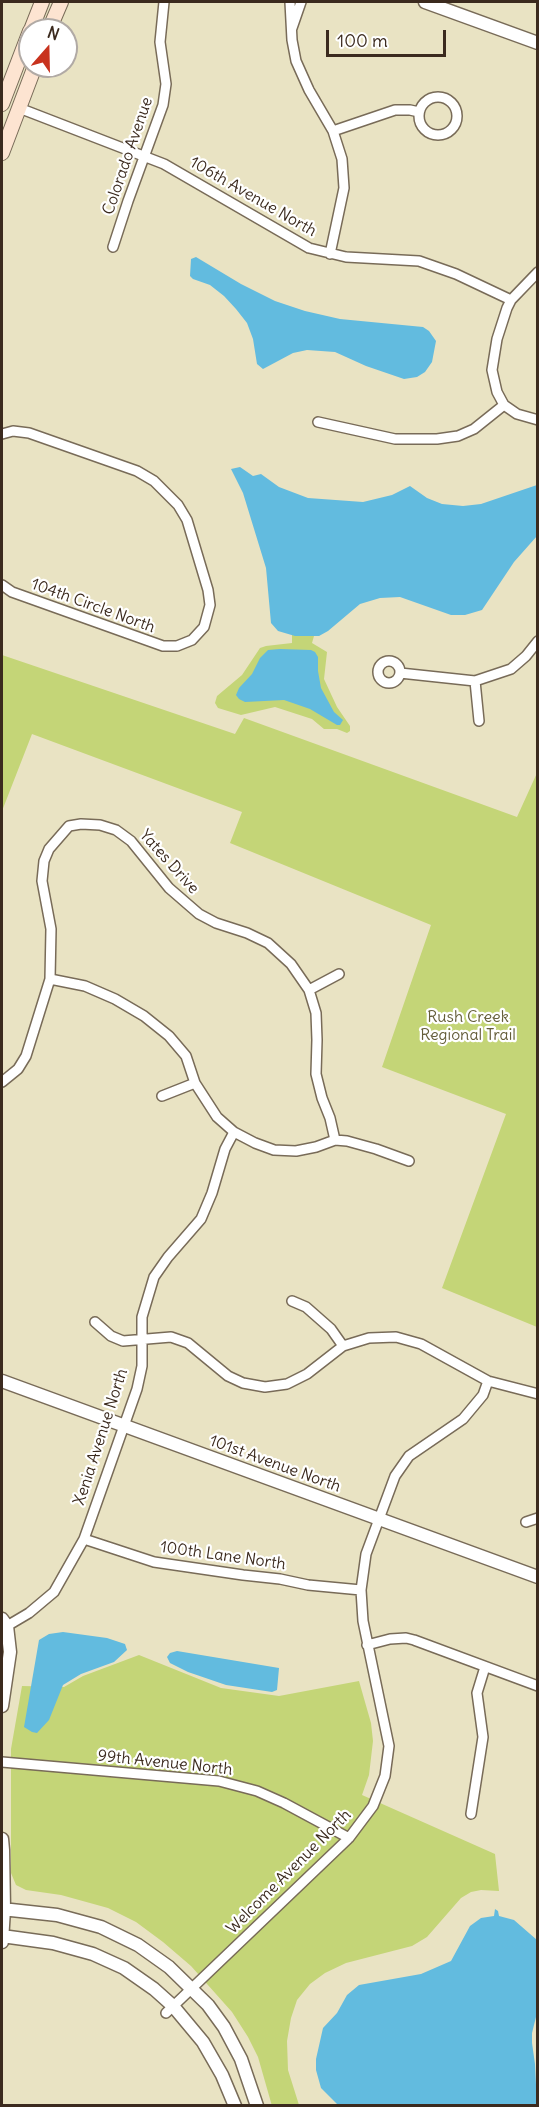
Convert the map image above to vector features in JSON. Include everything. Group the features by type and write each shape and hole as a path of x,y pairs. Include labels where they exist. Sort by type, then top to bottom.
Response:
{"main road":[{"path":"35,18 42,2"},
{"path":"54,18 60,2"},
{"path":"2,104 18,62"},
{"path":"2,153 30,78"}],"street":[{"name":"Colorado Avenue","path":"113,247 161,115 166,84 160,42 164,2"},
{"path":"290,2 293,52 299,69 333,131 342,159 344,188 330,254"},
{"path":"292,29 301,2"},
{"path":"425,2 537,43"},
{"path":"442,98 448,100 455,110 456,122 448,132 442,135 430,134 420,125 419,112 425,102 442,98"},
{"name":"106th Avenue North","path":"19,108 179,171 295,242 330,254 419,261 456,274 511,300"},
{"path":"333,131 395,110 419,112"},
{"path":"537,272 511,300 500,327 492,370 497,392 504,405 517,414 537,420"},
{"path":"318,422 396,439 437,439 458,436 474,429 504,405"},
{"name":"104th Circle North","path":"2,434 13,431 29,433 136,471 154,481 178,505 187,520 208,590 210,605 204,627 192,640 177,646 164,646 12,592 2,585"},
{"path":"400,673 475,681 511,669 526,656 537,641"},
{"path":"475,681 479,721"},
{"name":"Yates Drive","path":"2,1082 18,1068 26,1056 50,979 51,929 42,872 49,849 69,826 100,825 117,830 131,841 181,901 216,923 268,943 291,964 309,990 316,1013 316,1074 330,1118 334,1140"},
{"path":"309,990 339,974"},
{"path":"50,979 85,986 115,999 144,1016 169,1036 186,1056 195,1083 217,1117 234,1132 274,1150 296,1151 334,1140 359,1143 409,1161"},
{"path":"162,1096 195,1083"},
{"name":"Xenia Avenue North","path":"2,1706 10,1652 4,1622 29,1614 54,1592 84,1539 137,1389 142,1366 142,1317 154,1277 168,1257 201,1220 225,1149 234,1132"},
{"path":"292,1301 306,1307 331,1329 344,1346"},
{"path":"94,1322 111,1336 123,1341 171,1337 188,1343 228,1376 243,1383 265,1387 287,1384 307,1374 344,1346 369,1338 396,1337 421,1344 488,1381 537,1394"},
{"name":"Welcome Avenue North","path":"170,2010 349,1838 373,1806 384,1776 389,1746 367,1645 361,1590 366,1554 395,1476 409,1456 463,1419 483,1395 488,1381"},
{"name":"101st Avenue North","path":"2,1382 537,1577"},
{"path":"526,1522 537,1518"},
{"name":"100th Lane North","path":"84,1539 154,1562 308,1585 361,1590"},
{"path":"367,1645 390,1639 406,1638 537,1686"},
{"path":"471,1814 483,1737 477,1693 485,1667"},
{"name":"99th Avenue North","path":"2,1762 219,1781 257,1791 285,1803 349,1838"},
{"path":"2,1839 2,1943"},
{"path":"3,1909 57,1915 101,1927 152,1953 208,2005 233,2042 249,2078 257,2106"},
{"path":"2,1936 53,1943 93,1953 136,1976 154,1989 170,2010 191,2026 213,2058 229,2088 235,2106"}],"green space":[{"path":"292,635 314,636 312,643 327,652 324,679 337,707 350,726 350,731 347,733 337,729 324,729 312,719 275,707 241,715 218,708 215,703 217,696 242,675 260,648 292,643"},
{"name":"Rush Creek Regional Trail","path":"2,655 235,734 244,718 517,817 537,773 537,1327 442,1288 506,1114 382,1067 431,925 230,843 242,812 32,734 2,811"},
{"path":"139,1655 221,1688 279,1696 359,1681 371,1723 373,1741 369,1775 362,1795 495,1854 499,1891 471,1892 461,1898 427,1937 412,1946 346,1963 325,1973 310,1984 297,2000 287,2041 288,2070 299,2105 272,2106 258,2057 232,2012 191,1966 163,1942 136,1922 108,1908 61,1895 26,1890 16,1885 11,1873 11,1749 22,1686 64,1687 83,1676"}],"water":[{"path":"196,257 275,301 305,311 340,319 423,327 436,341 432,362 425,372 417,377 404,379 335,352 307,350 293,353 263,369 257,364 253,339 247,323 224,296 210,285 190,276 191,259"},
{"path":"240,467 253,476 261,474 279,487 308,498 363,502 392,495 410,486 427,498 442,504 463,506 481,504 537,485 537,536 514,562 482,610 465,615 451,615 400,597 380,598 360,604 319,636 295,636 278,631 271,623 266,568 243,493 231,469"},
{"path":"268,650 315,652 318,657 321,688 334,712 343,720 340,725 310,709 284,700 245,702 239,699 236,695 239,688 252,674 260,658"},
{"path":"63,1632 107,1638 125,1644 127,1650 114,1662 81,1674 63,1685 49,1720 37,1733 32,1732 24,1727 39,1640 49,1634"},
{"path":"177,1651 279,1668 277,1690 272,1692 226,1685 188,1672 170,1663 167,1657 170,1653"},
{"path":"495,1909 499,1916 514,1920 537,1940 537,2013 532,2043 537,2105 338,2105 321,2088 316,2070 316,2059 323,2028 337,2013 347,1995 359,1985 421,1974 451,1961 470,1926 481,1918 494,1916"}]}
